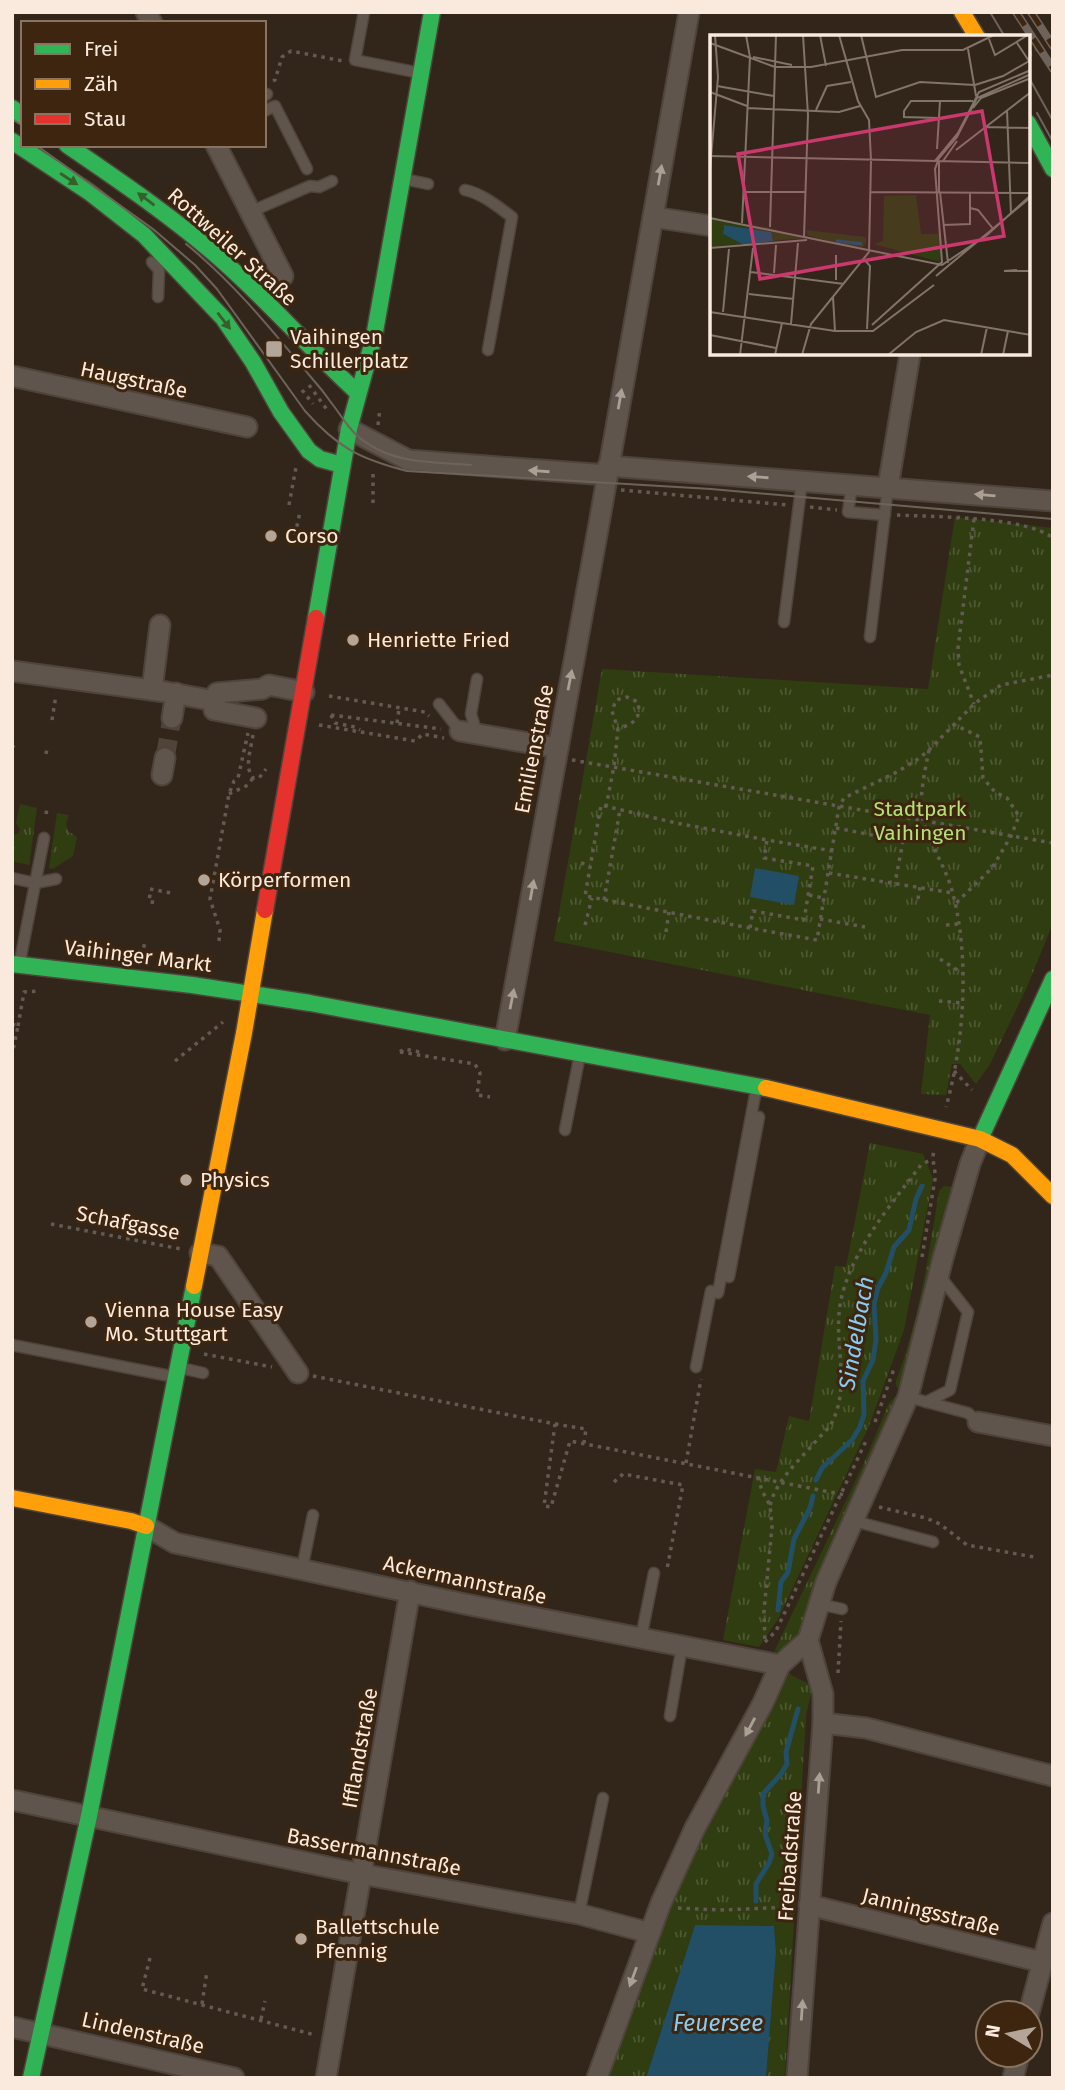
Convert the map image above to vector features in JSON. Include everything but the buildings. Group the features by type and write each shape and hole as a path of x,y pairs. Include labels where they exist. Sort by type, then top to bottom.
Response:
{"main road":[{"path":"31,2078 89,1816 251,994 341,465 373,337 432,12"},
{"path":"962,12 977,35"},
{"path":"1030,127 1053,169"},
{"path":"21,147 89,192 143,245 179,270 223,318 253,362 297,437 320,459 341,465"},
{"name":"Rottweiler Straße","path":"70,147 133,189 188,232 225,264 327,366 358,393"},
{"name":"Vaihinger Markt","path":"15,965 44,977 192,985 251,994 757,1086 980,1139 1012,1155 1052,1194"},
{"path":"980,1139 1053,979"},
{"path":"12,1498 146,1526"}],"street":[{"name":"Emilienstraße","path":"505,1040 688,12"},
{"path":"217,147 283,276"},
{"path":"653,217 710,226"},
{"path":"888,487 910,355"},
{"name":"Haugstraße","path":"12,376 247,427"},
{"path":"349,429 390,444 408,460 607,477 802,480 1053,501"},
{"path":"152,690 160,625"},
{"path":"12,671 215,701"},
{"path":"256,718 214,710 217,693 262,689 269,685 304,692"},
{"path":"172,718 176,694"},
{"path":"462,735 558,748"},
{"path":"597,2078 661,1903 695,1828 763,1703 780,1665 808,1640 826,1582 854,1521 871,1504 917,1400 939,1275 970,1164 980,1139"},
{"path":"200,1252 218,1256 298,1373"},
{"path":"978,1422 1053,1436"},
{"name":"Ackermannstraße","path":"146,1526 175,1543 466,1604 780,1665"},
{"name":"Ifflandstraße","path":"326,2078 410,1591"},
{"name":"Freibadstraße","path":"797,2078 823,1723 823,1694 808,1640"},
{"path":"823,1723 866,1728 1053,1776"},
{"name":"Bassermannstraße","path":"12,1800 361,1874 579,1914 650,1933"},
{"name":"Janningsstraße","path":"809,1905 1042,1962"},
{"path":"1033,1999 1053,1923"},
{"name":"Lindenstraße","path":"12,2026 234,2078"}],"lane":[{"path":"364,12 355,60 421,73"},
{"path":"266,110 275,106 307,169"},
{"path":"402,178 428,184"},
{"path":"250,212 310,186 319,187 331,181"},
{"path":"465,190 492,202 512,217 488,350"},
{"path":"143,245 159,270 159,292 179,270"},
{"path":"784,622 802,480"},
{"path":"852,485 848,512 885,515"},
{"path":"870,637 888,487"},
{"path":"462,735 471,714 477,679"},
{"path":"439,704 462,735"},
{"name":"Vaihinger Markt","path":"15,965 44,838"},
{"path":"12,878 35,883 56,879"},
{"path":"565,1130 580,1054"},
{"path":"696,1367 711,1291 718,1293 757,1086"},
{"path":"721,1275 729,1276 759,1117"},
{"path":"917,1400 950,1390 968,1312 939,1275"},
{"path":"12,1345 176,1372 203,1373"},
{"path":"917,1400 968,1413 978,1422"},
{"path":"302,1569 313,1514"},
{"path":"854,1521 933,1542"},
{"path":"641,1638 654,1573"},
{"path":"819,1604 842,1609"},
{"path":"670,1716 682,1646"},
{"path":"579,1914 603,1798"}],"path":[{"path":"1030,54 1037,50"},
{"path":"266,91 275,80 282,57 291,51 350,62 355,60"},
{"path":"309,385 328,411"},
{"path":"302,390 313,404"},
{"path":"289,505 298,458"},
{"path":"373,473 373,503"},
{"path":"607,477 848,512"},
{"path":"295,535 300,512"},
{"path":"885,515 974,519 1027,526 1053,538"},
{"path":"974,519 958,648 959,665 974,704"},
{"path":"346,639 360,642"},
{"path":"380,645 403,649"},
{"path":"833,851 601,805 593,832 585,897 817,940 833,851 839,807 844,798 897,772 929,750 974,704 1001,685 1053,675"},
{"path":"51,720 59,678"},
{"path":"329,696 425,712 440,729 439,738"},
{"path":"606,807 618,729 612,711 616,700 627,697 638,702 640,713 635,721 618,729"},
{"path":"397,723 400,709"},
{"path":"361,731 335,723 331,715 440,729 462,735"},
{"path":"253,778 248,769 256,718"},
{"path":"219,941 220,930 210,899 229,794 238,778 249,728 256,718"},
{"path":"953,724 980,737 983,778 995,792 1007,798 1019,817 992,868 954,904"},
{"path":"317,725 415,741 423,734 439,738 462,735"},
{"path":"922,1258 935,1179 936,1169 932,1159 954,1071 960,1032 962,973 953,893 923,821 922,786 929,750"},
{"path":"576,760 1053,843"},
{"path":"229,794 248,785 266,769"},
{"path":"604,900 620,810"},
{"path":"836,828 904,841 895,883"},
{"path":"750,928 753,911 804,920 813,866 764,858 767,840"},
{"path":"581,863 590,865"},
{"path":"829,873 953,893"},
{"path":"918,899 920,887"},
{"path":"150,889 171,893"},
{"path":"808,895 824,898"},
{"path":"148,896 153,897 152,905"},
{"path":"202,898 210,899"},
{"path":"585,925 592,898"},
{"path":"666,932 668,912"},
{"path":"821,919 864,927"},
{"path":"946,925 958,923"},
{"path":"940,959 962,973"},
{"path":"12,1055 24,992 39,992 44,977"},
{"path":"939,1001 961,1003"},
{"path":"175,1061 227,1018"},
{"path":"12,1024 18,1026"},
{"path":"421,1048 420,1052 404,1049 400,1052 475,1065 480,1073 477,1095 490,1097"},
{"path":"466,1063 467,1056"},
{"path":"954,1071 972,1090"},
{"path":"770,1505 780,1481 832,1423 837,1411 841,1380 839,1314 844,1289 857,1258 898,1195 921,1165 932,1159"},
{"name":"Schafgasse","path":"51,1224 200,1252"},
{"path":"181,1349 586,1429 584,1443"},
{"path":"872,1429 899,1355"},
{"path":"686,1463 703,1368 696,1367"},
{"path":"555,1424 544,1506 551,1507 570,1441 842,1493 871,1504 926,1518 940,1524 967,1545 1034,1557"},
{"path":"758,1477 770,1505 772,1527 764,1611 765,1642 776,1631 867,1440"},
{"path":"614,1482 623,1474 683,1485 666,1575"},
{"path":"837,1682 842,1609"},
{"path":"661,1903 681,1908 720,1910 809,1905"},
{"path":"150,1958 142,1989 333,2040"},
{"path":"202,2004 207,1971"},
{"path":"261,2020 265,2001"}],"green space":[{"name":"Stadtpark Vaihingen","path":"955,517 1053,528 1053,923 1027,987 990,1064 976,1084 960,1064 952,1064 946,1095 921,1094 930,1015 554,941 602,669 928,689"},
{"path":"20,804 37,808 29,865 15,862 12,858 12,835 18,834 20,829 16,823"},
{"path":"57,813 69,815 66,824 68,831 77,837 73,856 53,869 49,868"},
{"path":"606,816 617,818 605,883 594,880"},
{"path":"870,1143 923,1154 933,1179 904,1330 869,1426 778,1619 759,1647 723,1640 755,1469 776,1472 789,1416 809,1421 835,1266 846,1267"},
{"path":"944,1186 953,1187 901,1392 896,1381 917,1311 939,1191"},
{"path":"895,1397 900,1397 800,1635 782,1650 774,1652 863,1465 889,1403"},
{"path":"789,1674 813,1686 806,1715 785,2078 766,2078 776,1952 774,1926 695,1925 646,2078 598,2078 656,1930 691,1857"}],"water":[{"path":"755,868 799,876 794,905 750,897"},
{"name":"Feuersee","path":"695,1925 774,1926 776,1952 766,2078 646,2078"}],"waterway":[{"name":"Sindelbach","path":"816,1480 822,1468 852,1440 860,1427 864,1414 863,1381 873,1360 876,1340 874,1304 878,1288 894,1247 909,1230 922,1186"},
{"name":"Sindelbach","path":"778,1610 781,1582 788,1572 794,1539 810,1508 813,1496"},
{"name":"Sindelbach","path":"756,1901 756,1884 772,1854 765,1834 767,1821 763,1794 787,1764 786,1752 798,1709"}],"tunnel":[{"path":"165,758 172,718"}],"tram line":[{"path":"990,12 1004,35"},
{"path":"1030,80 1053,121"},
{"path":"1037,113 1053,142"},
{"path":"12,119 21,125"},
{"path":"39,147 153,229 195,265 217,289 305,411 339,443 376,462 407,471 711,489 1053,519"},
{"path":"186,244 220,274 251,307 362,440 399,457 423,462 471,465"}],"railway":[{"path":"1016,12 1053,69"},
{"path":"1031,12 1053,46"}],"traffic: fast":[{"path":"316,618 349,429 374,337 432,12"},
{"path":"12,108 21,115"},
{"path":"1030,127 1053,169"},
{"path":"12,141 21,147"},
{"path":"21,147 89,192 144,235 223,318 253,362 281,412 309,451 320,459 342,465"},
{"path":"70,147 148,201 225,263 358,393"},
{"path":"12,964 192,985 310,1003 766,1088"},
{"path":"980,1139 1053,979"},
{"path":"31,2078 89,1816 194,1286"}],"traffic: slow":[{"path":"962,12 976,35"},
{"path":"194,1286 244,1033 265,910"},
{"path":"766,1088 980,1139 1012,1155 1053,1196"},
{"path":"12,1498 146,1526"}],"traffic: jam":[{"path":"265,910 316,618"}],"place":[{"name":"Vaihingen Schillerplatz","path":"274,349"},
{"name":"Corso","path":"271,536"},
{"name":"Henriette Fried","path":"353,640"},
{"name":"Körperformen","path":"204,880"},
{"name":"Physics","path":"186,1180"},
{"name":"Vienna House Easy Mo. Stuttgart","path":"91,1322"},
{"name":"Ballettschule Pfennig","path":"301,1939"}]}
